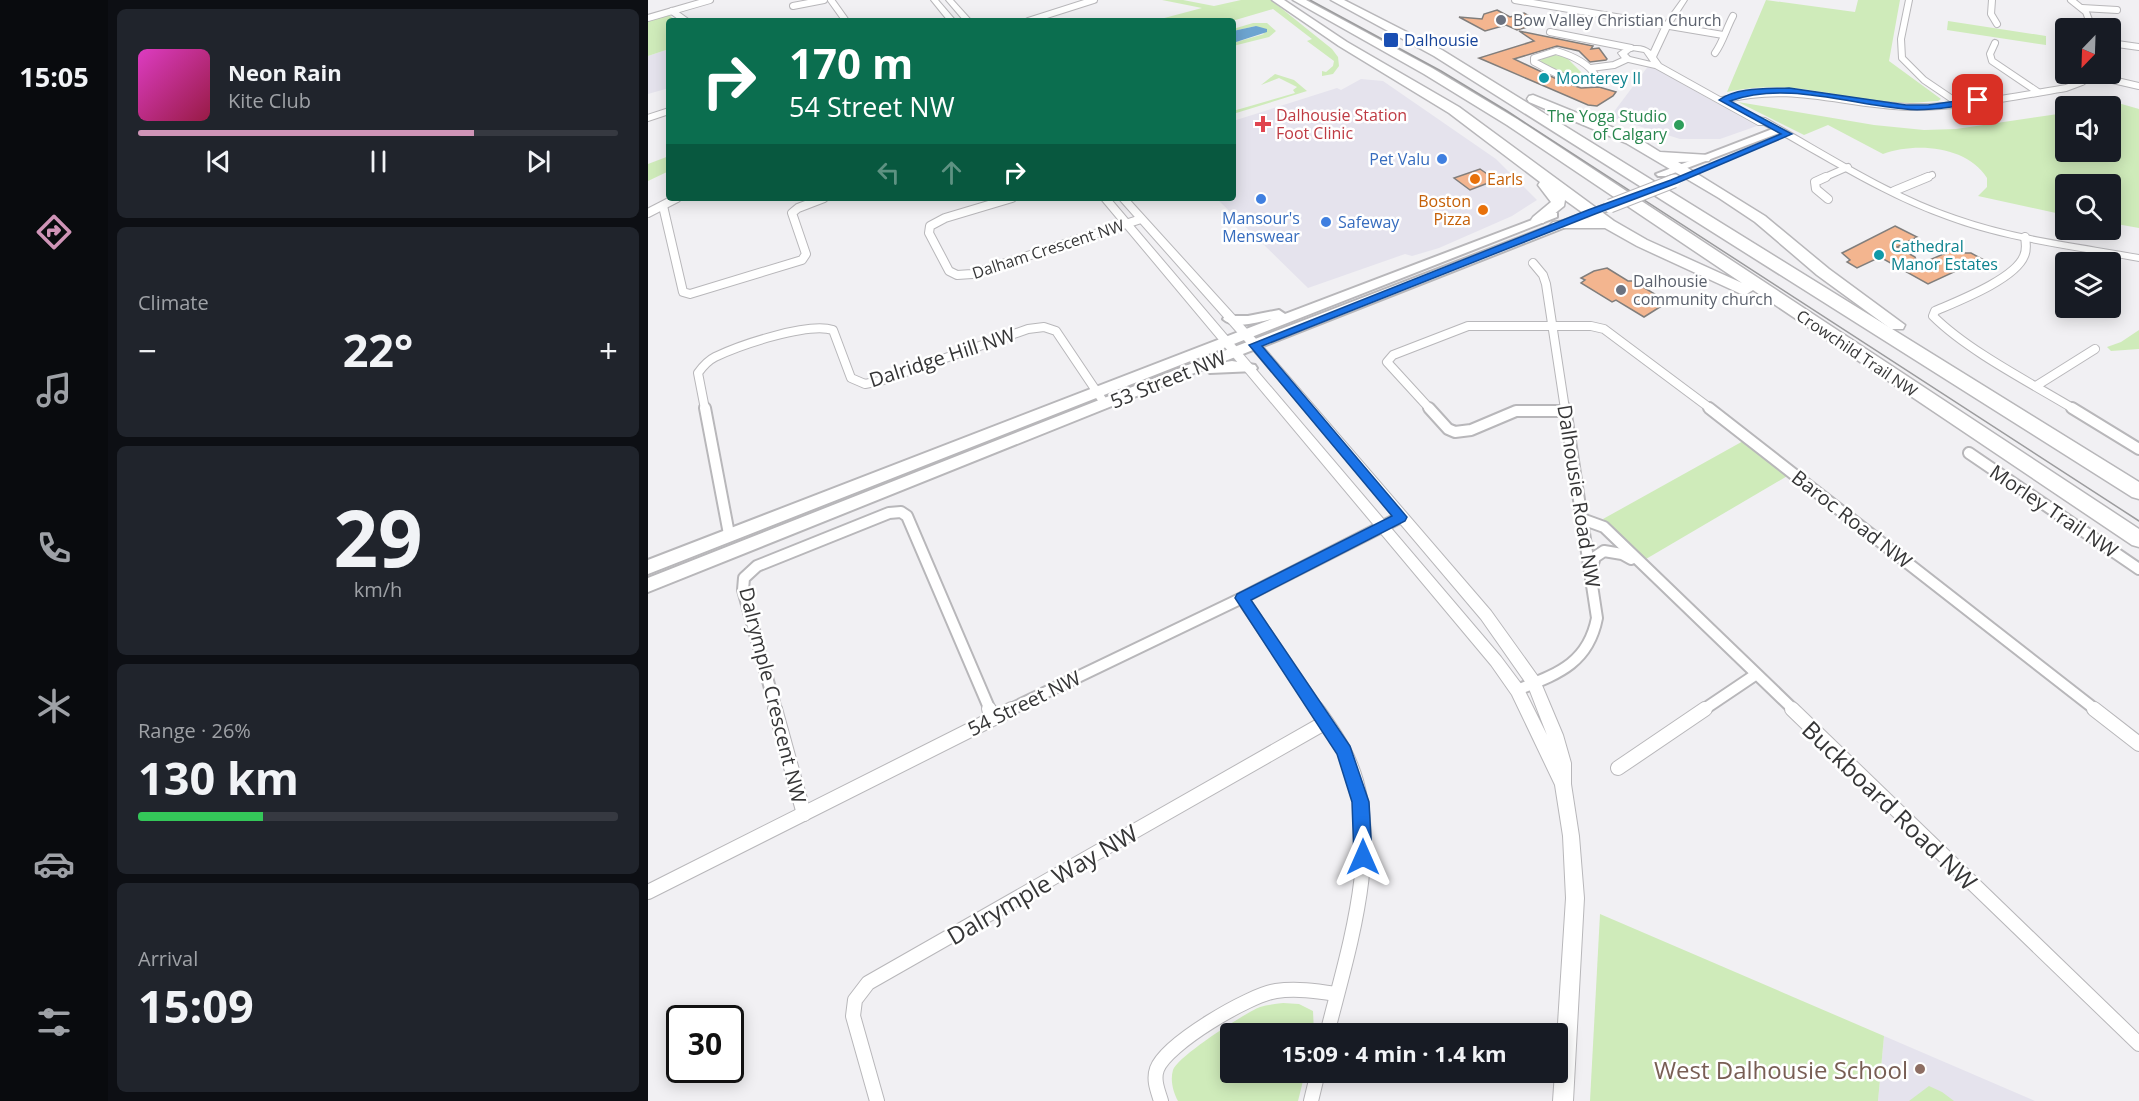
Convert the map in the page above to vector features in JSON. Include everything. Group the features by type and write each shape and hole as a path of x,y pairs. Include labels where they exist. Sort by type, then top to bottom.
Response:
{"highway":[{"path":"1277,0 1318,29 1454,110 1519,160 1590,205 1609,224 1642,243 1756,296 1858,359 1882,370"},
{"name":"Crowchild Trail NW","path":"1298,0 1428,70 1512,122 2139,539"},
{"name":"Crowchild Trail NW","path":"1336,0 1438,53 2139,492"},
{"path":"1438,53 1534,100 1615,133 1655,153 1706,163 1709,179 1724,195"},
{"path":"1655,153 1680,175 1724,195 1760,219 1822,272 1860,300 2012,401 2035,425"},
{"path":"1519,160 1522,167 1553,192 1558,200 1556,207 1538,220"},
{"path":"1558,225 1591,222 1609,224"}],"main road":[{"name":"53 Street NW","path":"648,585 1101,398 1558,225 1590,205 1610,206 1706,163 1781,133"},
{"name":"53 Street NW","path":"1250,340 1301,315 1538,220 1590,205 1662,174 1680,175"},
{"path":"1230,319 1248,320 1281,314 1301,315"},
{"name":"53 Street NW","path":"648,567 729,534 1101,398 1194,368 1232,347"},
{"path":"1194,368 1232,366 1250,368"}],"street":[{"path":"648,18 710,0"},
{"path":"793,6 824,0"},
{"path":"831,0 844,18"},
{"path":"934,0 949,18"},
{"path":"949,0 965,18"},
{"path":"1037,18 1094,0"},
{"path":"1515,0 1723,35"},
{"path":"1909,0 1900,49 1902,58 1909,67 1958,103"},
{"path":"1992,0 1991,14 1997,24"},
{"path":"2071,0 2082,8 2089,18"},
{"path":"1652,57 1681,1"},
{"path":"2082,8 2117,10"},
{"path":"672,11 682,18"},
{"path":"1715,53 1724,42 1723,35 1732,16"},
{"path":"1550,32 1649,52 1653,62 1658,66 1781,133 1952,218 2025,237 2139,258"},
{"path":"1641,49 1651,46 1661,37"},
{"path":"1995,43 1990,54 1992,61 2038,92"},
{"path":"2121,45 2139,47"},
{"path":"1625,48 1622,55 1627,59 1658,66"},
{"path":"1591,68 1596,76 1592,80 1575,81 1567,75 1534,62 1534,58 1560,52 1572,55 1578,62 1591,68 1614,65 1627,59"},
{"path":"2121,81 2139,86"},
{"path":"1723,100 1747,93 1780,90 1897,106 1928,107 2038,92 2075,84"},
{"path":"648,118 666,112"},
{"path":"1828,199 1816,189 1815,182 1848,167"},
{"path":"1894,191 1932,175"},
{"path":"648,213 672,201"},
{"path":"663,206 683,292 690,294 802,260 806,254 792,213 818,201"},
{"name":"Dalham Crescent NW","path":"1002,201 945,218 930,226 929,233 949,271 957,275 972,274 1141,219"},
{"path":"1108,201 1496,661 1516,690 1563,784"},
{"path":"1126,201 1250,340 1486,615 1534,683 1555,735 1563,763 1563,784 1571,836 1575,898 1563,1101"},
{"path":"2025,237 2026,248 2023,259 2011,271 1935,311 1934,316 1942,325 1986,355 2139,449"},
{"name":"Dalhousie Road NW","path":"1516,690 1570,667 1591,643 1597,618 1544,278 1533,263"},
{"name":"Dalridge Hill NW","path":"729,534 698,373 704,364 715,357 807,328 823,326 833,330 851,378 866,384 1028,329 1044,327 1056,331 1101,398"},
{"name":"Baroc Road NW","path":"1566,411 1516,412 1466,432 1454,433 1387,364 1393,355 1468,326 1591,326 1607,331 2139,744"},
{"path":"2036,386 2095,349"},
{"name":"Morley Trail NW","path":"1969,453 2139,569"},
{"name":"Dalrymple Crescent NW","path":"804,814 743,590 744,578 758,566 889,513 901,512 907,516 993,718"},
{"name":"54 Street NW","path":"648,892 993,718 1242,598 1401,517"},
{"name":"Buckboard Road NW","path":"1582,519 1604,527 2139,1044"},
{"name":"Buckboard Road NW","path":"1590,573 1594,557 1604,551 1623,554 1642,565"},
{"path":"1242,598 1326,722 1351,767 1361,802 1363,820 1361,873 1329,1023"},
{"path":"1618,768 1755,675"},
{"name":"Dalrymple Way NW","path":"877,1101 853,1016 858,995 868,983 1326,722"},
{"path":"1161,1101 1155,1077 1159,1065 1213,1021 1265,993 1299,989 1336,994"},
{"path":"1311,1101 1315,1083"}],"shaded area":[{"path":"666,50 666,89 648,94 648,56"},
{"path":"1649,65 1757,126 1720,139 1680,139 1610,117"},
{"path":"1361,79 1383,81 1496,159 1537,200 1512,216 1439,248 1412,256 1405,254 1308,288 1219,201 1236,201 1236,120 1337,88 1341,90"},
{"name":"West Dalhousie School","path":"1884,1036 2035,1101 1878,1101"}],"green space":[{"path":"1162,0 1183,0 1214,6 1241,0 1271,0 1332,49 1338,57 1339,66 1333,74 1322,76 1322,71 1326,72 1333,66 1334,61 1307,41 1312,39 1273,9 1236,20 1236,18 1164,18 1202,8"},
{"path":"1766,0 1855,12 1858,0 1900,0 1889,61 1941,99 1894,103 1808,90 1770,87 1727,92"},
{"path":"663,16 672,18 666,18 666,50 648,56 648,20"},
{"path":"1948,21 2046,36 2046,45 1947,30"},
{"path":"1253,23 1267,23 1276,31 1269,37 1236,45 1236,42 1264,34 1256,26 1236,30 1236,28"},
{"path":"1555,55 1566,57 1587,78 1578,81 1538,62"},
{"path":"1275,74 1294,80 1307,91 1236,113 1236,110 1295,93 1293,90 1297,87 1279,78 1261,85"},
{"path":"1738,102 1874,125 1924,130 1956,129 2055,114 2055,162 2121,162 2121,104 2139,109 2139,228 2121,225 2121,174 2055,174 2055,213 1978,196 1987,187 1987,178 1978,167 1954,153 1910,148 1883,154 1828,125 1804,135"},
{"path":"666,157 666,172 648,181 648,164"},
{"path":"2139,330 2139,349 2111,351 2107,347 2121,342"},
{"path":"1745,440 1789,475 1646,559 1603,519"},
{"path":"1600,914 1884,1036 1878,1101 1590,1101"},
{"path":"1283,1003 1299,1004 1313,1011 1314,1023 1232,1023 1263,1006"},
{"path":"1220,1031 1220,1083 1302,1083 1298,1101 1178,1101 1173,1090 1173,1070 1187,1055"},
{"path":"1929,1086 1942,1092 1954,1101 1909,1101"}],"water":[{"path":"1256,26 1267,29 1267,32 1236,42 1236,30"}],"building":[{"name":"Bow Valley Christian Church","path":"1497,10 1510,17 1524,13 1542,23 1517,30 1506,25 1485,31 1459,17 1482,19 1484,14"},
{"path":"1519,31 1593,46 1591,49 1599,48 1606,60 1590,62 1579,51 1557,46 1514,59 1581,88 1599,87 1616,92 1597,106 1588,105 1479,58 1534,41"},
{"name":"Earls","path":"1480,169 1496,180 1470,190 1454,178"},
{"name":"Cathedral Manor Estates","path":"1895,226 1917,237 1897,247 1915,257 1918,265 1955,249 1962,253 1971,253 1982,259 1928,284 1880,257 1857,268 1847,262 1850,260 1842,253"},
{"name":"Dalhousie community church","path":"1607,268 1668,302 1644,317 1616,300 1612,302 1581,283 1585,280 1581,278 1594,271"}],"tram line":[{"path":"1310,0 1441,71 1507,111 2139,521"}],"place":[{"name":"Bow Valley Christian Church","path":"1501,20"},
{"name":"Dalhousie","path":"1391,40"},
{"name":"Monterey II","path":"1544,78"},
{"name":"Dalhousie Station Foot Clinic","path":"1263,124"},
{"name":"The Yoga Studio of Calgary","path":"1679,125"},
{"name":"Pet Valu","path":"1442,159"},
{"name":"Earls","path":"1475,179"},
{"name":"Mansour's Menswear","path":"1261,199"},
{"name":"Boston Pizza","path":"1483,210"},
{"name":"Safeway","path":"1326,222"},
{"name":"Cathedral Manor Estates","path":"1879,255"},
{"name":"Dalhousie community church","path":"1621,290"},
{"name":"West Dalhousie School","path":"1920,1069"}],"route":[{"path":"1363,857 1361,802 1357,784 1344,751 1242,598 1401,517 1254,345 1591,212 1674,182 1788,134 1723,100 1761,91 1806,92 1906,107 1928,107 1978,100"}]}
